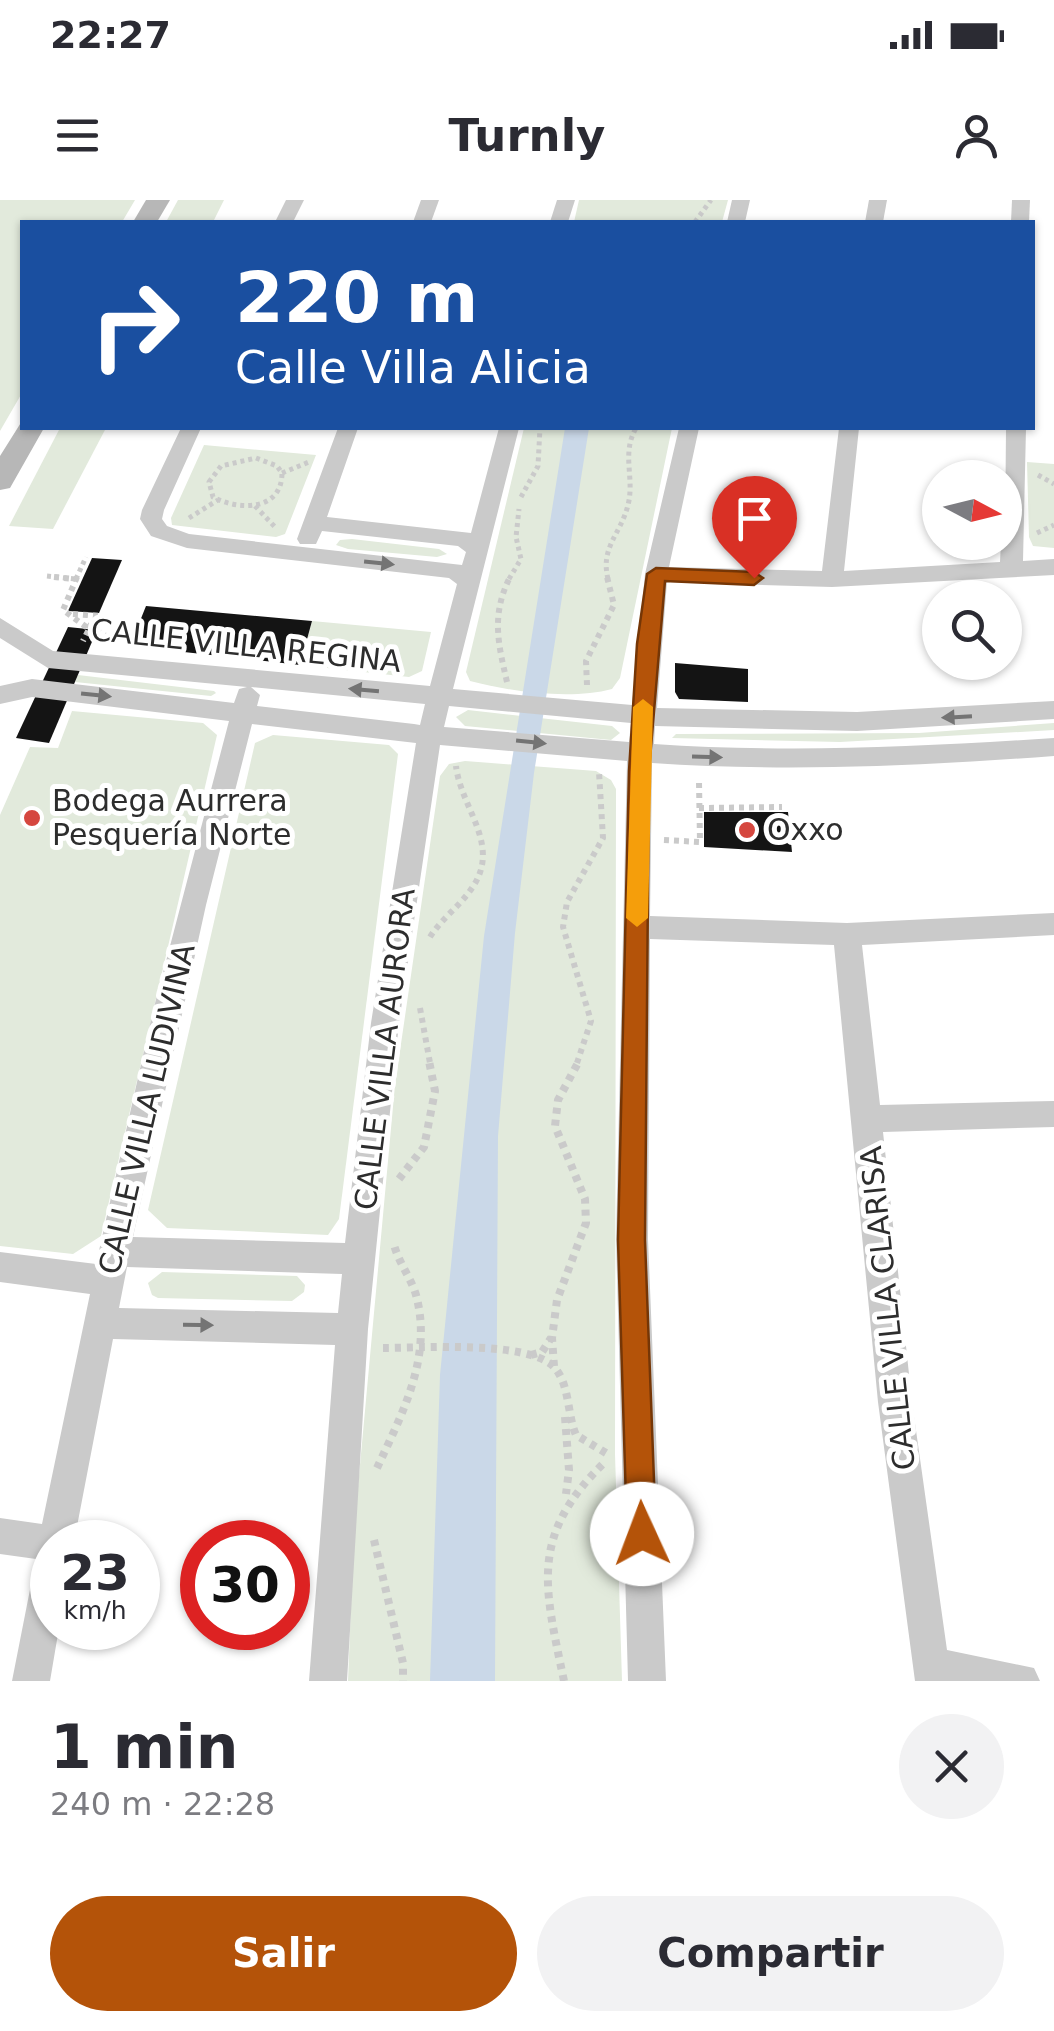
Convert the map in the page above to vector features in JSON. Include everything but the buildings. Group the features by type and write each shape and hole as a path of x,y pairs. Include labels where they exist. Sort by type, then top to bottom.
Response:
{"main road":[{"path":"0,481 29,430"}],"street":[{"path":"189,430 153,510 155,527 176,540 302,555 471,555"},
{"path":"302,555 347,430"},
{"name":"CALLE VILLA AURORA","path":"328,1681 352,1338 385,1023 435,714 471,555 508,430"},
{"path":"647,1681 632,1240 640,735 656,574 689,430"},
{"path":"832,578 849,430"},
{"path":"1011,571 1016,430"},
{"path":"315,523 471,555"},
{"path":"656,574 832,578 1054,567"},
{"path":"0,695 23,686 36,669 8,634"},
{"name":"CALLE VILLA REGINA","path":"8,634 48,659 252,679 435,714 487,738 575,747 640,735"},
{"name":"CALLE VILLA LUDIVINA","path":"59,1520 178,964 252,679"},
{"name":"CALLE VILLA REGINA","path":"0,695 32,688 243,712 435,714 502,695 584,701"},
{"path":"584,701 640,735 698,757 906,756 1054,746"},
{"path":"640,735 734,721 878,720 1054,710"},
{"path":"637,927 847,934 1054,924"},
{"name":"CALLE VILLA CLARISA","path":"847,934 869,1119 889,1372 933,1673"},
{"path":"869,1119 1054,1114"},
{"path":"0,1267 360,1259"},
{"path":"100,1323 352,1338"},
{"path":"0,1536 30,1540"},
{"path":"31,1681 37,1650"},
{"path":"933,1673 1020,1681"}],"path":[{"path":"502,695 497,606 501,588 522,559 516,524 522,494 540,456 540,430"},
{"path":"584,701 588,688 584,676 586,660 614,606 604,562 606,550 629,506 625,450 635,430"},
{"path":"244,459 276,466 284,480 282,488 276,496 255,506 231,506 213,497 209,482 213,474 244,459"},
{"path":"47,576 76,579"},
{"path":"67,613 100,616"},
{"path":"638,840 700,842 698,757"},
{"path":"425,951 440,920 476,882 483,862 485,837 457,784 456,763 464,759"},
{"path":"563,1504 580,1482 614,1454 596,1449 576,1436 554,1366 552,1336 560,1289 576,1260 587,1213 581,1189 560,1152 555,1110 565,1083 586,1051 591,1021 590,1006 564,941 564,912 570,895 596,856 604,836 600,773 589,770"},
{"path":"700,808 782,808"},
{"path":"395,1193 398,1180 424,1148 435,1091 422,1032 420,996"},
{"path":"375,1476 400,1424 427,1350 415,1292 393,1241"},
{"path":"530,1356 542,1352 552,1336"},
{"path":"352,1338 427,1350 514,1353 554,1366"},
{"path":"564,1681 552,1632 547,1587 552,1539 569,1483 565,1404"},
{"path":"373,1528 404,1681"}],"shaded area":[{"path":"0,200 135,200 123,220 20,220 20,396 0,431"},
{"path":"178,200 224,200 214,220 167,220"},
{"path":"579,200 728,200 723,220 574,220"},
{"path":"59,430 105,430 53,529 9,526"},
{"path":"524,430 672,430 620,678 612,689 578,694 523,691 470,681 466,672"},
{"path":"204,445 316,455 285,534 276,537 172,525 171,518"},
{"path":"1027,462 1054,464 1054,548 1033,546 1029,537"},
{"path":"340,540 439,549 447,554 437,557 336,545"},
{"path":"312,621 431,632 422,671 409,677 300,665"},
{"path":"78,675 216,693 211,696 75,682"},
{"path":"468,710 612,726 620,733 611,740 465,726 456,717"},
{"path":"72,711 203,723 217,735 101,1236 73,1254 0,1246 0,815 30,747 58,748"},
{"path":"1054,723 1054,730 840,742 672,738 676,734 919,733"},
{"path":"273,735 389,745 398,754 339,1219 328,1235 167,1228 148,1210 255,743"},
{"path":"465,761 596,771 611,780 616,789 615,1454 622,1681 348,1681 354,1530 395,1085 440,776 449,764"},
{"path":"162,1272 297,1276 305,1285 304,1292 292,1301 158,1298 152,1295 148,1283"}],"water":[{"path":"565,430 589,430 534,773 515,933 498,1136 495,1681 430,1681 440,1375 484,936"}],"slow traffic":[{"path":"637,918 643,707"}],"place":[{"name":"Bodega Aurrera Pesquería Norte","path":"32,818"},
{"name":"Oxxo","path":"747,830"}],"route":[{"path":"642,1534 632,1240 639,771 647,644 656,574 754,578"}]}
